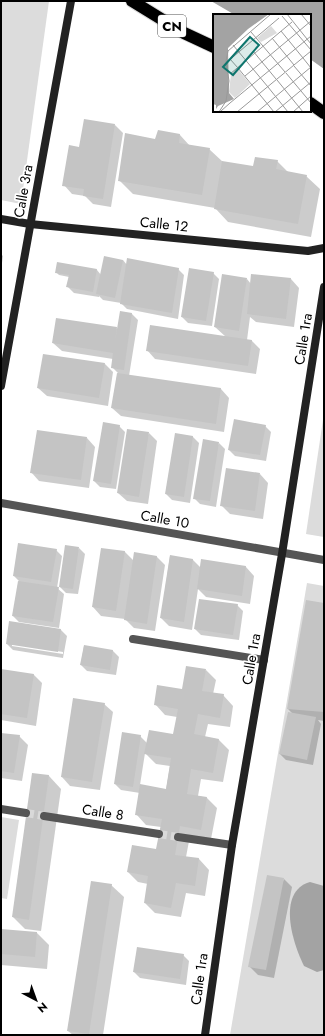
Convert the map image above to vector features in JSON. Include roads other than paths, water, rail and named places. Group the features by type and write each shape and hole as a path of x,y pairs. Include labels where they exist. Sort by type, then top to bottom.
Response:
{"highway":[{"name":"CN","path":"132,1 184,33 213,47"},
{"path":"311,104 324,113"}],"street":[{"name":"Calle 3ra","path":"1,386 71,1"},
{"name":"Calle 12","path":"1,219 30,224 308,251 324,248"},
{"name":"Calle 1ra","path":"205,1035 232,845 282,554 324,287"},
{"name":"Calle 10","path":"1,503 282,554 324,560"},
{"path":"132,639 264,660"},
{"path":"1,809 26,813"},
{"name":"Calle 8","path":"44,816 159,834"},
{"path":"178,837 232,845"}],"tunnel":[{"path":"26,813 44,816"},
{"path":"159,834 178,837"}]}
